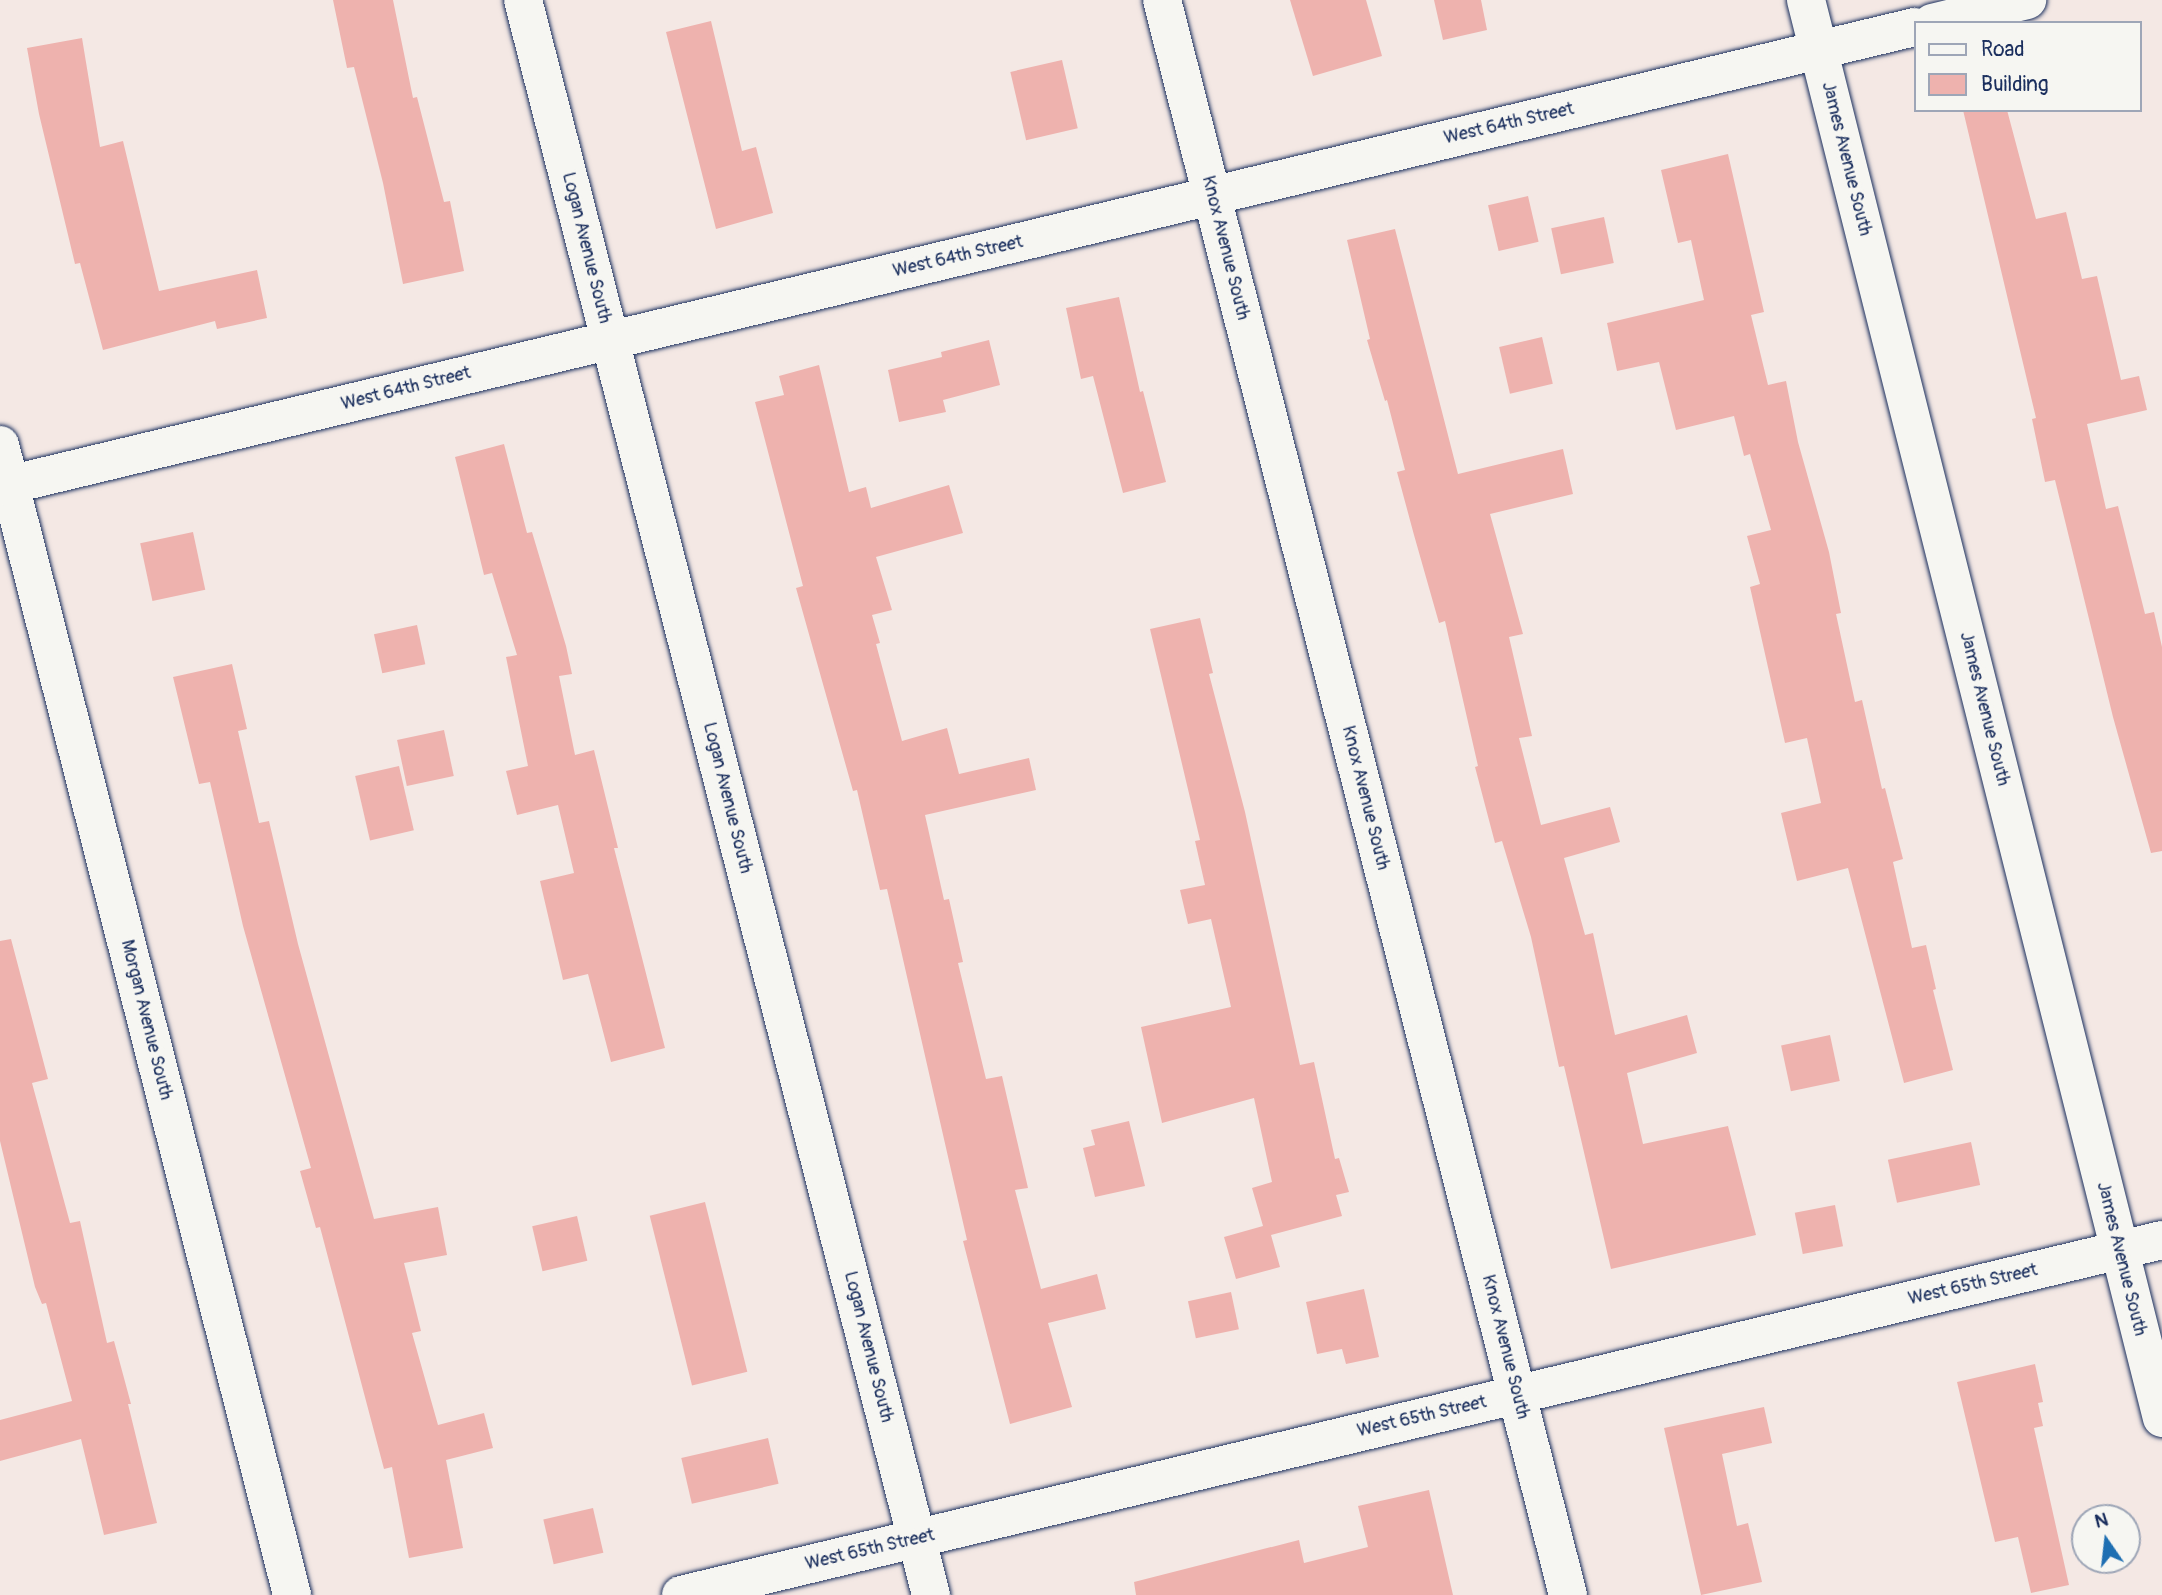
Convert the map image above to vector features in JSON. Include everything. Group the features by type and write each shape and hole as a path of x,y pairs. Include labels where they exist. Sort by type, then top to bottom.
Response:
{"street":[{"name":"Logan Avenue South","path":"523,0 931,1595"},
{"name":"Knox Avenue South","path":"1162,0 1568,1595"},
{"name":"James Avenue South","path":"1806,0 2162,1418"},
{"path":"1940,21 2027,0"},
{"name":"West 64th Street","path":"5,486 1913,27"},
{"name":"Morgan Avenue South","path":"0,445 5,486 292,1595"},
{"name":"West 65th Street","path":"681,1595 2162,1240"}],"building":[{"path":"333,0 393,0 413,98 417,97 444,202 450,201 464,271 403,284 383,183 354,67 347,68"},
{"path":"1290,0 1366,0 1382,56 1313,76"},
{"path":"1434,0 1481,0 1487,30 1443,40"},
{"path":"711,21 742,151 756,147 773,213 716,229 666,32"},
{"path":"82,38 100,147 123,141 159,291 257,270 267,318 217,329 215,321 103,350 80,263 75,264 39,114 27,48"},
{"path":"1062,60 1078,128 1026,140 1010,72"},
{"path":"1963,112 2008,112 2036,219 2066,212 2082,279 2097,276 2121,380 2139,376 2147,410 2087,424 2106,509 2118,506 2145,614 2154,612 2162,647 2162,851 2151,853 2113,717 2055,480 2045,482 2032,419 2036,418"},
{"path":"1728,154 1764,312 1751,315 1768,385 1786,381 1798,442 1829,552 1841,613 1836,614 1855,702 1862,700 1882,789 1885,788 1903,859 1893,862 1912,948 1926,945 1936,989 1933,990 1953,1070 1904,1083 1848,868 1797,881 1781,813 1821,803 1807,738 1785,743 1750,587 1760,584 1747,536 1771,530 1750,454 1744,456 1734,416 1676,430 1659,362 1617,371 1607,323 1704,300 1691,240 1678,243 1661,170"},
{"path":"1528,196 1539,242 1499,251 1488,205"},
{"path":"1604,217 1614,263 1561,274 1551,228"},
{"path":"1395,229 1458,474 1563,449 1573,494 1490,514 1523,634 1509,637 1532,736 1519,738 1541,825 1610,807 1620,842 1564,858 1585,935 1593,933 1615,1035 1687,1015 1697,1053 1627,1073 1643,1144 1728,1126 1756,1235 1611,1269 1564,1066 1559,1067 1531,937 1502,841 1495,843 1475,767 1478,766 1445,621 1439,623 1414,535 1397,472 1405,470 1387,400 1385,401 1367,340 1370,339 1347,240"},
{"path":"1119,297 1140,392 1143,391 1166,482 1123,493 1093,376 1081,379 1066,308"},
{"path":"1542,337 1553,384 1510,394 1499,347"},
{"path":"989,340 1000,385 943,400 946,412 899,422 888,370 942,357 941,352"},
{"path":"819,365 849,492 866,487 871,508 949,485 963,533 876,557 892,610 872,615 880,643 876,644 902,741 947,728 959,774 1029,758 1036,790 925,815 944,900 949,899 963,962 958,963 986,1079 1002,1076 1028,1188 1015,1190 1041,1289 1097,1274 1106,1309 1048,1323 1072,1407 1010,1424 963,1241 967,1240 887,889 880,890 857,790 853,791 796,588 803,586 755,402 784,395 779,376"},
{"path":"504,444 527,533 532,532 566,646 572,674 559,676 575,755 594,750 618,848 614,848 665,1048 611,1062 588,974 563,980 540,881 574,873 558,805 517,815 506,771 528,766 506,657 517,655 492,573 484,575 455,457"},
{"path":"193,532 205,590 152,601 140,543"},
{"path":"1200,618 1213,673 1209,674 1245,812 1300,1065 1314,1062 1335,1159 1339,1158 1349,1192 1336,1195 1342,1216 1271,1235 1280,1267 1236,1279 1224,1237 1263,1226 1252,1188 1272,1182 1254,1098 1162,1123 1141,1027 1231,1007 1211,919 1188,924 1180,890 1205,885 1195,841 1200,840 1150,629"},
{"path":"417,625 425,664 382,673 374,634"},
{"path":"232,664 247,729 238,731 259,823 269,821 298,944 374,1219 438,1207 447,1255 404,1263 421,1331 412,1333 438,1425 484,1413 493,1448 446,1460 463,1548 409,1558 392,1467 384,1469 320,1227 316,1228 300,1171 311,1168 243,926 210,782 199,784 173,677"},
{"path":"444,730 454,776 407,786 397,740"},
{"path":"399,766 414,830 370,840 355,776"},
{"path":"11,939 48,1079 32,1083 70,1223 80,1221 107,1343 114,1341 131,1404 128,1404 157,1523 104,1535 81,1439 0,1461 0,1420 72,1401 46,1303 42,1304 35,1287 0,1141 0,941"},
{"path":"1830,1035 1840,1081 1791,1091 1781,1045"},
{"path":"1129,1121 1145,1186 1095,1197 1083,1148 1095,1145 1091,1130"},
{"path":"1971,1142 1980,1185 1897,1203 1888,1160"},
{"path":"705,1202 747,1372 692,1386 650,1216"},
{"path":"1835,1205 1843,1246 1803,1254 1795,1213"},
{"path":"577,1216 587,1261 543,1271 532,1226"},
{"path":"1364,1289 1379,1357 1346,1364 1342,1349 1317,1354 1306,1302"},
{"path":"1231,1292 1239,1329 1196,1338 1188,1301"},
{"path":"2035,1364 2043,1402 2038,1403 2043,1426 2034,1428 2069,1585 2031,1593 2018,1537 1995,1542 1957,1382"},
{"path":"1764,1407 1772,1443 1722,1454 1737,1526 1748,1523 1762,1582 1701,1595 1664,1428"},
{"path":"768,1438 779,1484 692,1504 681,1458"},
{"path":"1429,1490 1453,1595 1136,1595 1134,1582 1299,1540 1304,1563 1368,1547 1358,1506"},
{"path":"593,1508 603,1553 554,1564 543,1519"}]}
